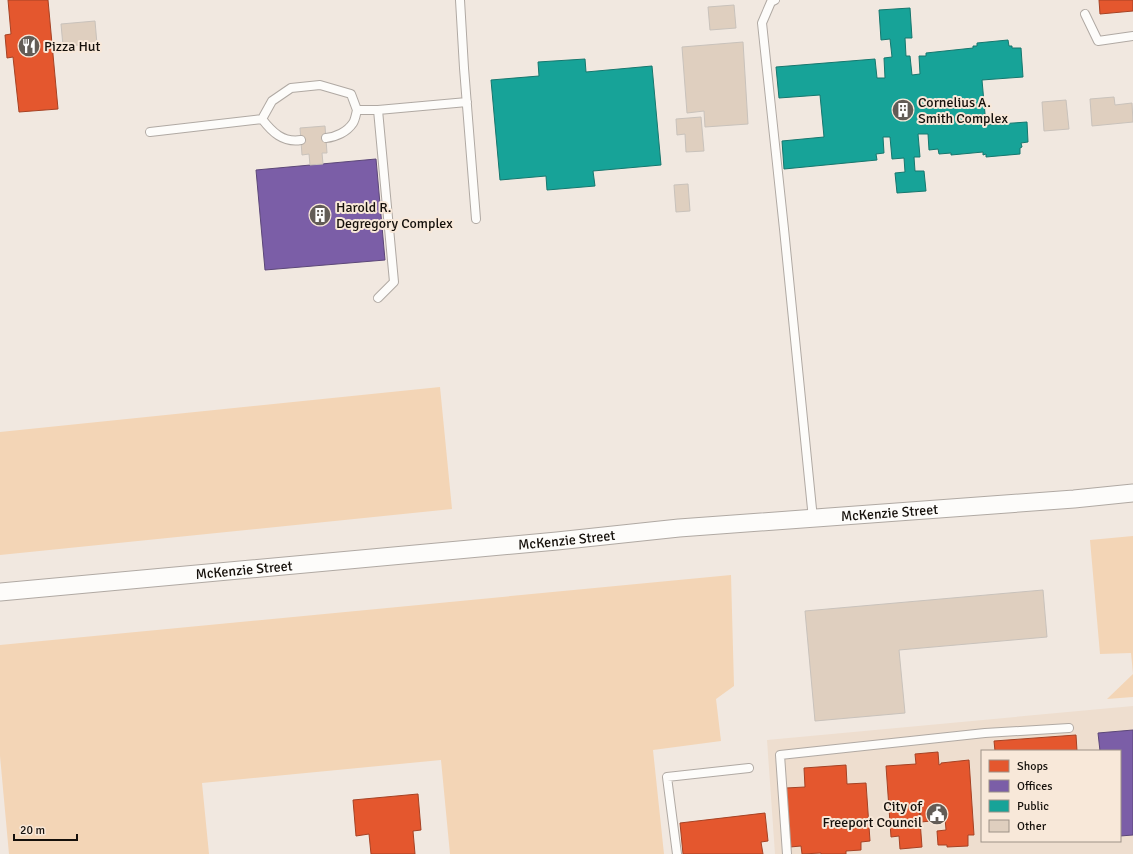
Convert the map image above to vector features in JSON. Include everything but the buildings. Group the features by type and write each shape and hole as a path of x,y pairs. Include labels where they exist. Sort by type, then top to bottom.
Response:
{"street":[{"name":"McKenzie Street","path":"0,592 557,541 679,528 1074,499 1133,493"}],"lane":[{"path":"460,0 476,219"},
{"path":"775,0 771,2 762,23 813,519"},
{"path":"1085,14 1098,41 1133,36"},
{"path":"262,119 272,101 290,88 320,85 351,94 358,110 352,124 343,132 326,138"},
{"path":"358,110 378,110 467,102"},
{"path":"378,110 394,282 378,298"},
{"path":"150,132 262,119"},
{"path":"262,119 279,137 294,141 301,140"},
{"path":"787,854 780,755 985,733 1069,728"},
{"path":"677,854 667,777 749,768"}],"shaded area":[{"path":"440,387 452,509 0,555 0,432"},
{"path":"1133,536 1133,674 1131,653 1100,654 1090,540"},
{"path":"731,575 734,686 716,699 721,741 653,750 664,854 450,854 441,760 202,783 209,854 9,854 0,756 0,645"},
{"path":"1133,674 1133,697 1107,699"},
{"path":"1133,706 1133,854 775,854 767,740"}],"place":[{"name":"Pizza Hut","path":"29,46"},
{"name":"Cornelius A. Smith Complex","path":"903,110"},
{"name":"Harold R. Degregory Complex","path":"320,215"},
{"name":"City of Freeport Council","path":"937,814"}]}
